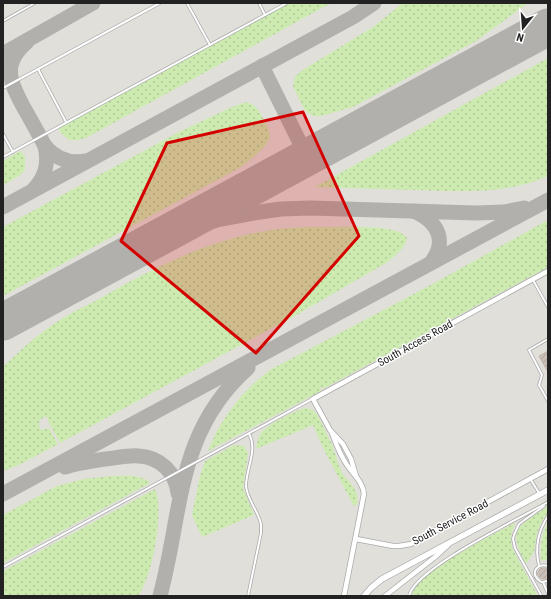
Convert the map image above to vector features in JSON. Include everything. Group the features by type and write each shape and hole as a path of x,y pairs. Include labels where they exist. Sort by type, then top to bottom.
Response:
{"street":[{"name":"South Access Road","path":"313,399 548,271"},
{"path":"313,399 330,430 337,448 347,465 356,476 364,494 344,596"},
{"path":"330,430 343,444 352,459 356,476"},
{"name":"South Service Road","path":"356,539 393,546 411,544 548,469"},
{"path":"364,596 382,579 548,490"},
{"path":"385,596 435,557 449,544"}],"lane":[{"path":"3,21 36,3"},
{"path":"3,88 160,3"},
{"path":"188,3 210,45"},
{"path":"259,3 265,15"},
{"path":"3,157 287,3"},
{"path":"38,69 66,122"},
{"path":"3,134 13,152"},
{"path":"533,279 548,306"},
{"path":"548,338 529,350 542,375 539,386 548,401"},
{"path":"3,567 313,399"},
{"path":"248,596 261,533 261,523 247,490 247,477 252,454 252,438 249,434"},
{"path":"531,479 540,495"},
{"path":"541,596 515,548 513,539 517,527 522,521 548,503"},
{"path":"409,596 411,590 421,578 450,557 548,503"},
{"path":"539,566 539,538 548,516"},
{"path":"548,566 539,566 535,570 536,579 543,582 548,581"},
{"path":"543,582 548,594"}],"highlighted area":[{"path":"303,112 359,236 256,353 121,241 167,143"}],"shaded area":[{"path":"3,3 548,3 548,596 3,596"}],"green space":[{"path":"287,3 331,3 86,138 69,140 60,132 59,128"},
{"path":"403,3 528,3 476,41 353,107 321,116 314,116 308,113 304,109 293,86 295,77 301,71 373,27"},
{"path":"548,58 548,176 516,186 499,189 464,191 315,187"},
{"path":"246,102 255,106 262,115 270,133 270,137 263,148 245,164 3,296 3,227 177,133"},
{"path":"20,151 25,156 25,170 19,176 3,185 3,161"},
{"path":"548,220 548,267 323,389 322,387 320,388 321,391 208,451 219,427 233,406 250,387 270,370 427,287"},
{"path":"359,227 393,230 407,238 406,242 402,249 386,263 298,314 60,443 47,419 48,417 42,418 39,424 41,430 49,428 58,444 21,464 3,471 3,367 27,344 47,329 65,317 159,267 201,249 222,242 266,231 290,228"},
{"path":"306,408 313,410 317,414 334,449 333,450 344,476 356,492 358,500 357,504 354,506 326,454 313,425 256,449 259,436 263,430 282,418"},
{"path":"234,445 244,446 248,453 243,488 254,515 202,537 192,515 200,476 205,461"},
{"path":"112,476 132,476 142,478 150,483 3,563 3,515 57,486 84,479"},
{"path":"155,489 158,499 159,512 156,544 148,574 138,596 3,596 3,571"},
{"path":"548,506 548,512 537,533 534,552 526,564 517,543 519,529 530,518"},
{"path":"548,522 548,559 541,561 542,541"},
{"path":"515,523 511,536 512,548 538,596 412,596 417,587 427,576 441,566 474,545"}],"building":[{"path":"548,351 548,372 539,356"},
{"path":"541,568 548,568 548,579 542,579 539,577 537,573"}],"taxiway":[{"path":"3,54 93,3"},
{"path":"3,207 353,17 374,3"},
{"path":"527,38 548,17"},
{"path":"27,42 19,50 11,66 10,74 19,99 45,146 49,150 63,160 74,162 86,161"},
{"path":"262,66 307,157"},
{"path":"34,189 46,169 47,158 45,146"},
{"path":"3,494 548,200"},
{"path":"88,276 163,238 217,220 260,212 281,209 311,208 476,213 504,212 524,208"},
{"path":"414,211 429,220 433,224 438,234 438,249 431,263"},
{"path":"3,330 34,305 42,301"},
{"path":"160,596 179,503 195,446 207,419 224,393 248,368"},
{"path":"65,467 85,462 122,457 147,457 154,459 166,467 174,479 178,493"}],"runway":[{"path":"3,322 548,27"}]}
